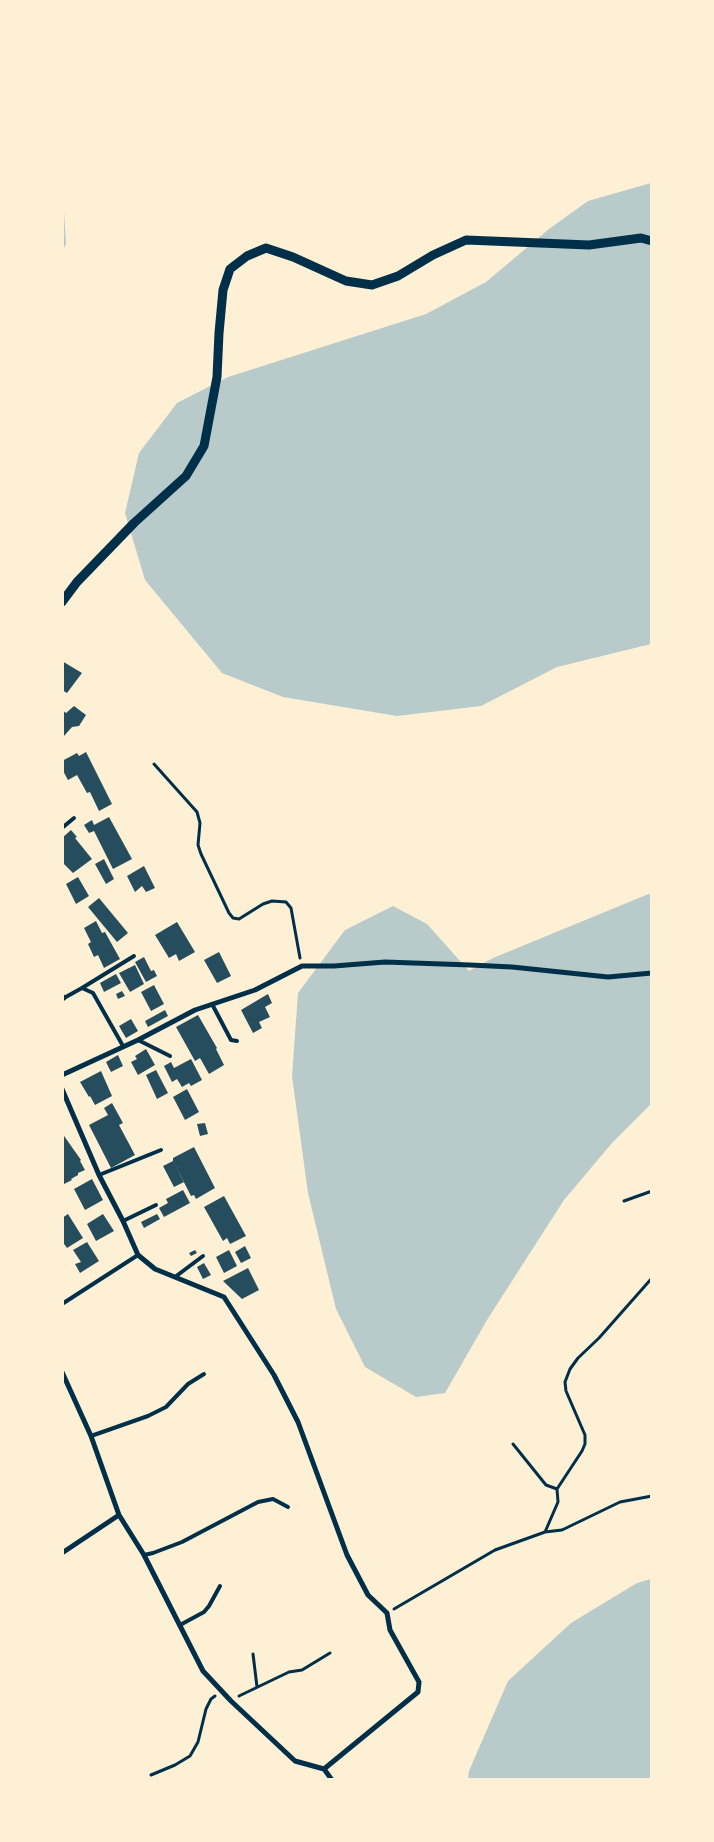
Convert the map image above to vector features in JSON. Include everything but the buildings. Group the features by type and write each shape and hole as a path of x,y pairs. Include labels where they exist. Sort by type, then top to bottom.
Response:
{"street":[{"path":"62,602 78,582 134,523 186,476 204,446 217,377 223,290 230,269 247,256 266,248 293,257 346,281 372,285 398,276 433,255 466,240 589,245 641,238 652,241"},
{"path":"62,1075 138,1040 195,1010 255,990 302,966 334,966 385,962 512,967 608,977 652,973"},
{"path":"62,1089 99,1175 123,1221 138,1256 155,1269 224,1297 274,1375 298,1422 347,1555 368,1594 387,1613 390,1630 418,1682 418,1692 324,1769"},
{"path":"62,1372 90,1436 118,1515 144,1555 203,1671 231,1701 295,1761 324,1769 332,1780"},
{"path":"62,1553 118,1515"}],"lane":[{"path":"62,828 74,818"},
{"path":"63,998 134,956"},
{"path":"82,988 93,993 123,1046"},
{"path":"212,1004 231,1040 237,1041"},
{"path":"138,1040 170,1056"},
{"path":"99,1175 161,1150"},
{"path":"123,1221 156,1205"},
{"path":"62,1304 138,1256"},
{"path":"175,1277 203,1256"},
{"path":"90,1436 160,1410 179,1395 188,1384 204,1374"},
{"path":"144,1555 182,1542 258,1502 273,1499 288,1507"},
{"path":"180,1625 204,1612 210,1606 220,1586"}],"path":[{"path":"154,764 197,812 200,824 198,845 229,913 233,918 239,919 263,904 272,901 286,902 292,908 302,966"},
{"path":"624,1201 652,1191"},
{"path":"545,1532 558,1502 557,1489 585,1444 585,1435 566,1391 565,1382 570,1369 652,1278"},
{"path":"513,1444 546,1485 557,1489"},
{"path":"387,1613 495,1550 545,1532 562,1530 620,1502 652,1496"},
{"path":"231,1701 289,1672 302,1670 330,1653"},
{"path":"253,1654 257,1687"},
{"path":"151,1775 190,1756 198,1742 206,1709 211,1699 222,1692"}],"shaded area":[{"path":"651,183 651,644 557,667 481,706 397,716 283,697 222,673 145,580 125,513 139,453 177,403 228,377 426,314 486,282 549,229 588,201"},
{"path":"63,209 66,244 63,250"},
{"path":"651,893 651,1104 612,1143 564,1200 487,1320 445,1393 416,1397 365,1367 336,1309 308,1193 292,1076 298,993 345,930 393,906 427,924 469,971 493,958"},
{"path":"651,1579 651,1779 468,1779 469,1771 508,1681 571,1623 637,1583"}]}
